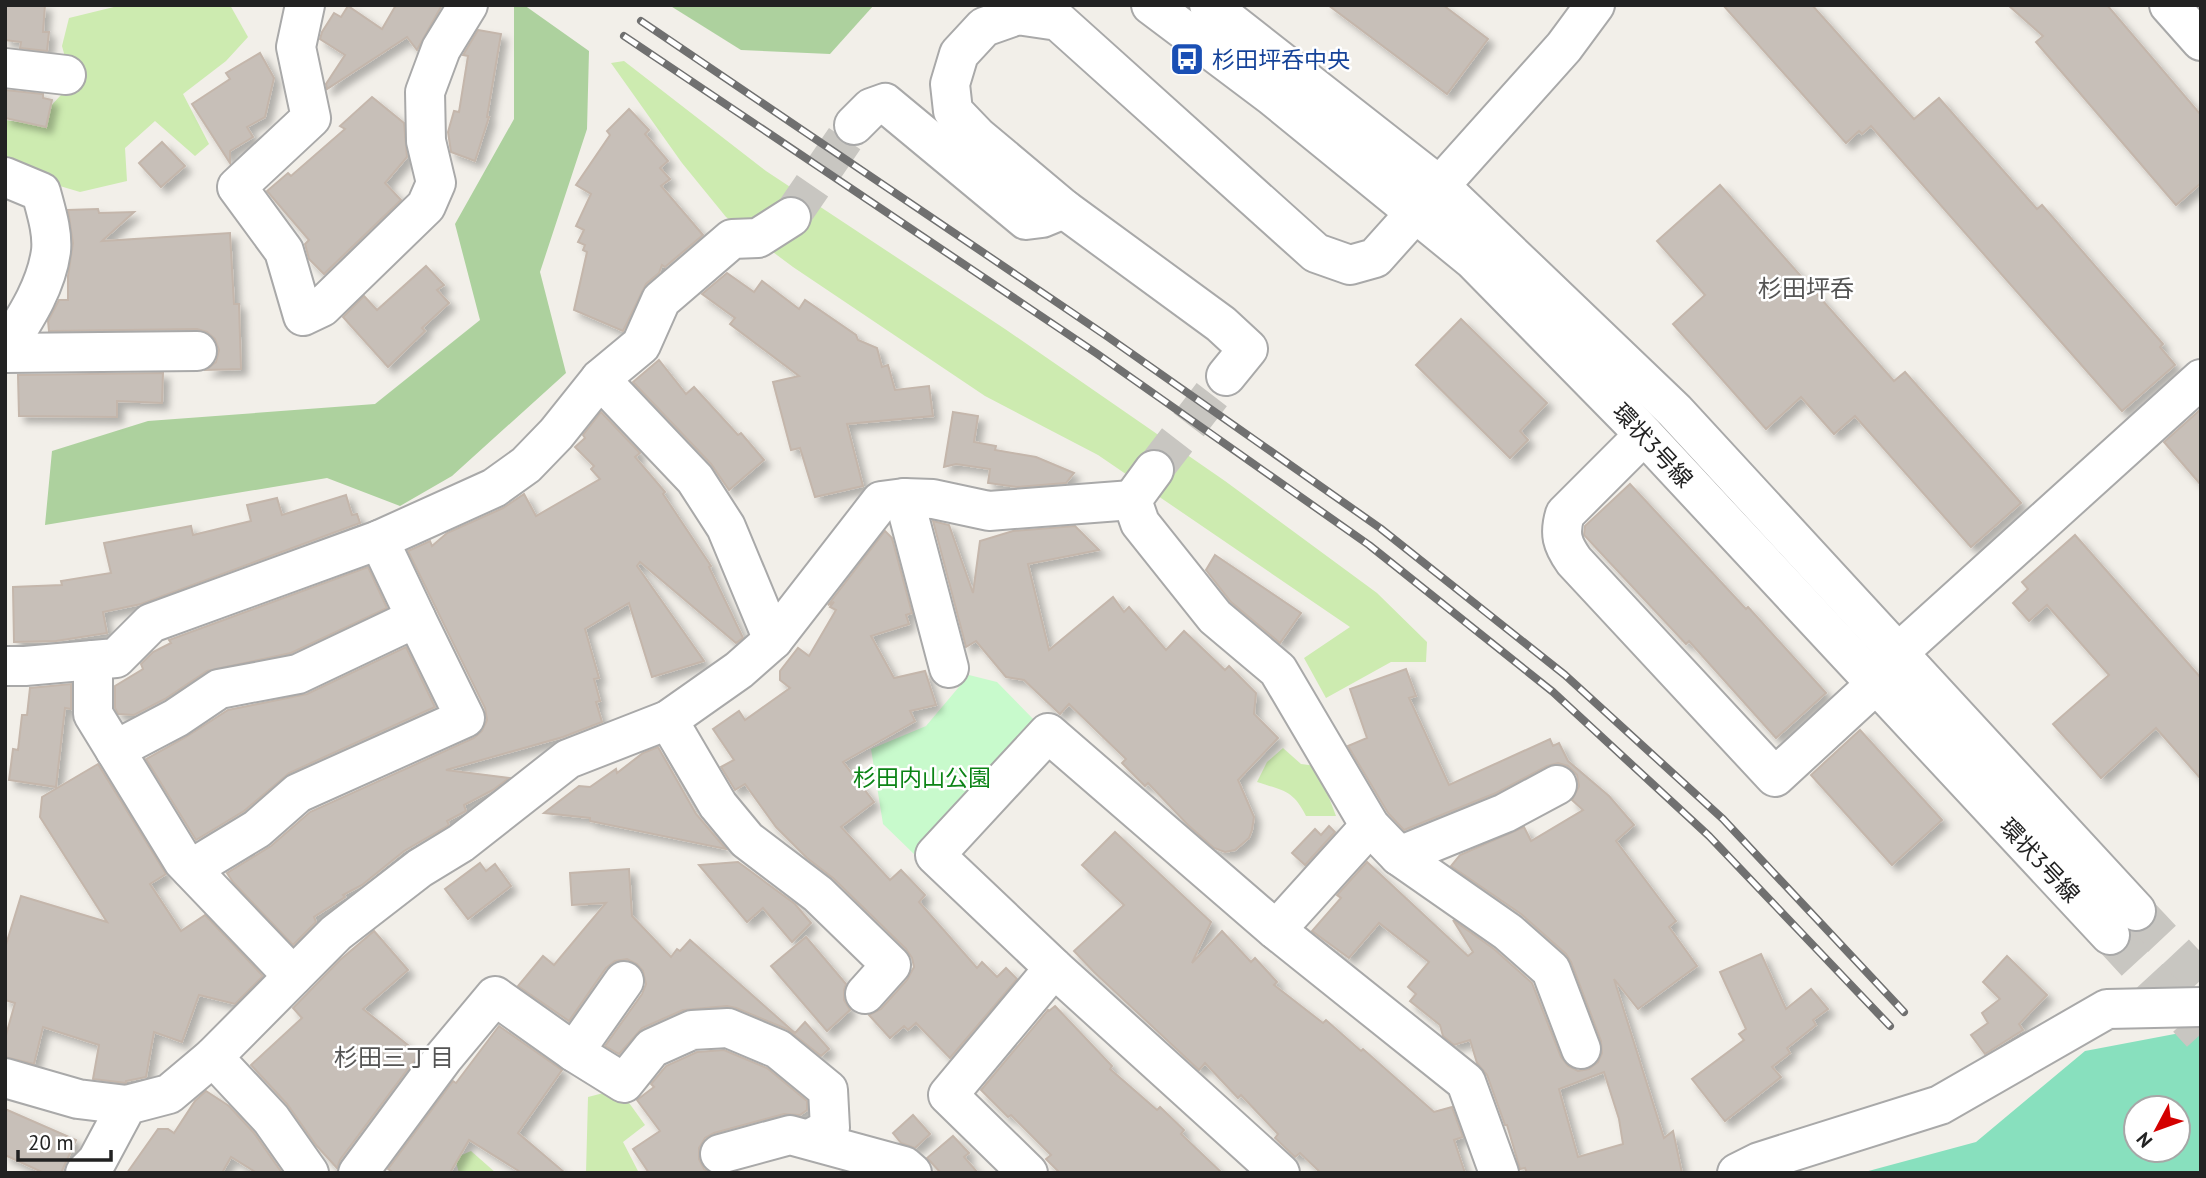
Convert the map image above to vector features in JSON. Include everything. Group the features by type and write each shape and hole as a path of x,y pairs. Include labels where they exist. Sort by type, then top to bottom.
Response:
{"street":[{"path":"305,5 296,47 311,118 237,187 284,251 303,316 322,307 426,206 436,183 426,141 425,92 441,49 468,5"},
{"name":"環状3号線","path":"1151,5 1272,96 1428,200 1473,260 1644,435 1876,684 2123,923 1899,652 1675,411 1428,200 1209,5"},
{"path":"1226,376 1248,349 1221,324 1064,209 977,136 953,111 950,84 959,54 984,27 1018,15 1058,21 1316,253 1350,265 1375,258 1564,47 1595,5"},
{"path":"2169,5 2201,40"},
{"path":"5,68 66,75"},
{"path":"855,125 871,107 885,103 1026,220 1042,218 1064,209"},
{"path":"5,177 41,192 50,222 51,251 36,299 5,352"},
{"path":"5,666 116,658 151,623 379,540 494,488 526,465 556,434 600,379 641,345 661,299 732,239 758,238 791,217"},
{"path":"5,352 197,351"},
{"path":"600,379 695,479 726,527 773,640"},
{"path":"1899,652 2201,379"},
{"path":"1644,435 1565,514 1560,530 1563,546 1757,758 1775,777 1876,684"},
{"path":"5,1078 78,1099 127,1105 169,1094 213,1057 336,933 420,868 461,843 568,759 668,720 739,670 773,640 881,500 933,499 989,511 1132,500 1154,470"},
{"path":"904,498 949,668"},
{"path":"1132,500 1140,523 1215,617 1278,670 1370,826 1399,856 1508,932 1551,970 1581,1049"},
{"path":"191,869 257,829 298,793 464,718 379,540"},
{"path":"115,750 176,718 219,689 298,674 416,618"},
{"path":"93,660 93,715 183,861 293,976"},
{"path":"668,720 718,805 747,840 818,894 891,965 865,994"},
{"path":"1280,1173 1054,968 935,855 1048,733 1276,930 1466,1082 1499,1173"},
{"path":"1399,856 1505,813 1557,785"},
{"path":"1276,930 1370,826"},
{"path":"1018,1170 948,1095 1054,968"},
{"path":"574,1052 624,981"},
{"path":"358,1173 444,1057 495,996 574,1052 624,1083 652,1048 692,1030 728,1028 778,1049 828,1090 831,1128 810,1139"},
{"path":"1737,1173 1759,1162 1940,1105 2107,1009 2201,1007"},
{"path":"213,1057 271,1119 301,1168"},
{"path":"85,1173 97,1161 127,1105"},
{"path":"720,1154 790,1135 904,1166 912,1173"}],"green space":[{"path":"122,5 230,5 248,37 226,61 183,94 209,144 195,156 155,121 125,148 127,181 80,192 5,167 5,120 26,123 49,108 72,83 62,46 69,18"},
{"path":"514,5 524,5 589,51 587,129 540,272 566,373 452,476 400,506 327,478 45,525 52,451 148,421 375,404 480,320 455,224 514,119"},
{"path":"669,5 874,5 830,54 741,50"},
{"path":"624,61 766,171 1005,329 1225,481 1377,593 1427,642 1426,662 1391,662 1326,698 1304,658 1350,627 1098,455 985,396 793,267 726,217 682,163 611,63"},
{"name":"杉田内山公園","path":"969,675 997,682 1038,724 914,854 883,824 871,749 926,726"},
{"path":"1283,748 1301,764 1317,766 1336,816 1306,816 1292,796 1257,782 1267,762"},
{"path":"2201,1029 2201,1173 1861,1173 1976,1142 2085,1051"},
{"path":"619,1089 645,1125 623,1142 639,1173 586,1173 588,1097"},
{"path":"471,1151 496,1173 459,1173 455,1158"}],"building":[{"path":"5,5 45,5 43,32 49,32 47,51 20,48 21,42 5,40"},
{"path":"396,5 442,5 417,50 407,37 327,89 326,84 345,55 320,39 334,13 341,17 348,6 382,29"},
{"path":"1328,5 1443,5 1488,39 1447,94"},
{"path":"1723,5 1812,5 1914,119 1939,98 2037,209 2042,205 2163,344 2160,347 2175,365 2122,411 1871,126 1862,134 1859,131 1846,143"},
{"path":"2008,5 2107,5 2201,115 2201,183 2176,205 2036,42 2043,36"},
{"path":"478,30 501,34 489,117 475,161 451,152 448,132 454,111 459,112 468,56 463,55"},
{"path":"260,53 274,78 265,117 247,127 253,137 230,151 230,163 192,104 230,79 226,73"},
{"path":"5,90 43,94 43,98 52,100 46,127 5,118"},
{"path":"372,97 404,123 407,157 385,183 401,200 324,274 309,259 305,244 309,240 267,191 288,173 291,176 345,129 340,126"},
{"path":"629,109 649,130 645,134 668,161 660,168 670,179 661,186 703,235 665,267 662,265 659,273 646,284 623,331 574,310 587,252 583,250 585,245 578,242 584,230 576,226 591,194 576,185 610,135 607,131"},
{"path":"162,142 185,166 161,187 139,163"},
{"path":"1720,185 1894,381 1905,372 2021,503 1971,547 1855,416 1834,434 1801,397 1766,429 1673,324 1705,295 1657,241"},
{"path":"98,209 99,213 134,212 102,241 230,233 234,304 239,304 241,369 206,370 216,362 219,350 215,339 207,332 197,329 49,331 48,321 59,300 68,300 73,243 68,210"},
{"path":"426,266 444,285 437,290 449,303 422,328 425,331 388,367 343,317 364,296 377,310"},
{"path":"727,273 754,292 762,281 799,309 805,300 856,335 858,340 877,348 882,367 888,365 895,390 929,386 933,416 847,424 863,486 815,497 800,448 791,450 773,382 799,376 730,324 735,318 702,294"},
{"path":"1461,319 1547,403 1520,431 1528,440 1510,458 1416,365"},
{"path":"659,360 686,394 694,387 764,460 729,490 711,464 633,382"},
{"path":"163,373 162,403 117,401 117,417 19,416 18,375"},
{"path":"2201,409 2201,485 2164,442"},
{"path":"601,412 640,453 635,457 665,492 663,494 711,566 709,567 743,638 736,643 640,562 637,566 704,661 652,677 629,603 585,629 599,678 594,679 600,701 596,702 602,722 563,737 446,770 509,778 464,805 466,811 447,821 449,825 404,851 362,885 343,895 345,897 314,917 316,922 293,945 227,873 271,846 310,812 474,738 482,731 487,720 485,708 408,551 430,541 432,546 447,533 503,508 524,494 536,516 600,479 591,469 594,466 575,447 585,438 583,435"},
{"path":"953,412 978,416 974,442 996,446 995,450 1036,457 1074,473 1066,483 1017,487 988,483 990,469 956,464 944,467"},
{"path":"1630,484 1826,693 1776,738 1689,641 1686,644 1584,535 1585,526"},
{"path":"346,495 352,515 357,514 360,523 141,604 103,612 107,633 56,641 14,642 13,587 62,585 61,581 111,573 104,543 191,526 193,535 251,521 247,505 277,498 282,515"},
{"path":"933,521 949,525 973,593 980,541 1013,531 1075,526 1099,550 1028,564 1049,650 1113,597 1124,612 1129,607 1166,650 1184,631 1225,670 1229,666 1256,693 1254,714 1278,738 1238,780 1254,817 1249,838 1235,850 1225,852 1214,848 1148,783 1145,786 1122,763 1126,759 1069,704 1060,714 1024,680 1006,677 976,641 966,647"},
{"path":"885,531 892,538 912,613 906,615 909,624 871,636 894,678 925,671 936,705 910,711 915,721 843,762 874,802 841,827 890,880 901,870 925,895 919,902 977,968 982,962 997,977 1006,968 1017,979 950,1058 916,1023 908,1030 904,1026 890,1038 869,1015 881,1009 907,980 914,967 912,958 833,878 807,858 776,827 745,784 735,790 721,767 734,760 713,729 739,711 745,720 790,688 780,680 780,671 798,648 809,656 836,610 830,607 834,602 828,605"},
{"path":"2075,535 2201,678 2201,779 2156,728 2101,778 2053,724 2109,675 2047,605 2029,621 2013,603 2028,589 2022,582"},
{"path":"1215,555 1301,613 1280,643 1231,602 1206,570"},
{"path":"368,567 387,608 291,653 207,671 165,699 134,715 118,714 115,708 115,686 143,669 141,664 153,652 171,643 169,640"},
{"path":"406,647 435,707 289,773 244,811 196,840 146,759 228,710 307,694"},
{"path":"1406,669 1416,696 1409,698 1449,785 1550,739 1553,746 1559,743 1568,761 1609,796 1634,825 1616,841 1676,921 1669,927 1697,966 1638,1009 1614,979 1664,1138 1673,1131 1682,1173 1527,1173 1525,1168 1520,1169 1507,1125 1487,1075 1477,1063 1470,1040 1454,1045 1443,1036 1440,1025 1410,1001 1416,994 1408,987 1429,962 1379,923 1349,958 1312,931 1341,898 1337,895 1367,862 1468,956 1473,952 1453,920 1494,949 1532,983 1561,1057 1568,1066 1578,1071 1589,1069 1598,1062 1602,1053 1601,1041 1566,954 1521,914 1451,866 1460,855 1524,827 1531,841 1583,810 1572,800 1579,786 1577,775 1568,766 1558,763 1547,766 1496,793 1404,830 1388,813 1348,746 1367,738 1350,689","holes":["1604,1072 1619,1119 1623,1144 1578,1157 1559,1089"]},
{"path":"71,684 71,709 65,708 56,787 9,780 13,749 18,750 22,715 27,715 30,688"},
{"path":"1860,730 1942,820 1892,865 1811,775"},
{"path":"658,747 696,814 726,849 590,821 590,818 544,813 579,786 590,787 616,769 617,773 643,753"},
{"path":"98,764 166,874 150,884 181,931 205,915 263,976 235,1004 199,995 182,1042 154,1032 146,1077 126,1083 93,1079 99,1045 43,1027 34,1064 5,1057 5,1039 15,1003 5,1000 5,948 21,896 107,922 40,817 42,797"},
{"path":"1329,826 1335,832 1305,865 1292,853 1315,829 1321,835"},
{"path":"1115,832 1211,922 1192,963 1222,931 1251,962 1255,958 1277,982 1274,985 1323,1023 1326,1020 1361,1051 1363,1049 1434,1112 1452,1107 1463,1137 1454,1140 1465,1173 1321,1173 1300,1153 1295,1157 1275,1138 1278,1134 1241,1095 1238,1098 1205,1063 1199,1070 1094,972 1074,951 1124,905 1082,865"},
{"path":"738,862 795,904 811,923 792,942 763,908 747,922 699,865"},
{"path":"480,863 486,871 495,864 511,886 468,919 445,889"},
{"path":"629,869 632,916 671,957 690,940 795,1033 805,1022 829,1049 821,1056 787,1029 727,1006 683,1010 642,1028 619,1054 605,1046 642,994 646,984 643,971 627,959 615,961 606,968 569,1021 518,986 543,956 554,965 606,903 572,905 570,873"},
{"path":"374,931 408,970 363,1009 419,1054 340,1160 337,1168 316,1145 287,1104 251,1065 302,1018 293,1008 340,960"},
{"path":"806,937 846,984 844,1000 850,1010 827,1031 771,966"},
{"path":"1761,954 1786,1009 1811,989 1828,1009 1813,1020 1816,1025 1787,1048 1790,1053 1772,1067 1781,1077 1725,1121 1692,1079 1744,1040 1739,1034 1746,1029 1720,972"},
{"path":"2007,956 2047,995 2019,1024 2023,1030 1985,1054 1971,1035 1988,1023 1982,1013 2000,999 1983,982"},
{"path":"1055,1006 1112,1066 1110,1069 1157,1110 1160,1107 1184,1130 1181,1134 1222,1173 1060,1173 1046,1159 1051,1155 981,1090 1048,1010"},
{"path":"499,1026 562,1070 518,1133 565,1173 522,1173 469,1140 450,1173 394,1173 388,1169 453,1081 456,1083"},
{"path":"724,1050 767,1068 807,1101 807,1110 800,1115 784,1114 714,1133 705,1138 699,1148 699,1159 704,1169 710,1173 649,1173 633,1149 660,1131 637,1100 654,1087 651,1084 666,1066 697,1052"},
{"path":"206,1091 229,1106 254,1133 282,1173 257,1173 231,1157 222,1173 127,1173 158,1129 168,1129 174,1133 195,1101"},
{"path":"5,1109 76,1140 61,1173 44,1173 5,1155"},
{"path":"913,1115 930,1134 915,1148 901,1143 893,1133"},
{"path":"953,1136 969,1153 964,1157 978,1173 941,1173 927,1158"}],"tunnel":[{"path":"791,217 854,125"},
{"path":"1154,470 1226,376"},
{"path":"2136,911 2201,980"},
{"path":"2110,935 2201,1034"}],"railway":[{"path":"641,21 1108,337 1380,528 1565,675 1723,819 1904,1012"},
{"path":"624,36 1096,353 1369,545 1553,692 1709,836 1890,1026"}],"place":[{"name":"杉田坪呑中央","path":"1187,59"}],"district":[{"name":"杉田坪呑","path":"1806,288"},
{"name":"杉田三丁目","path":"394,1057"}]}
